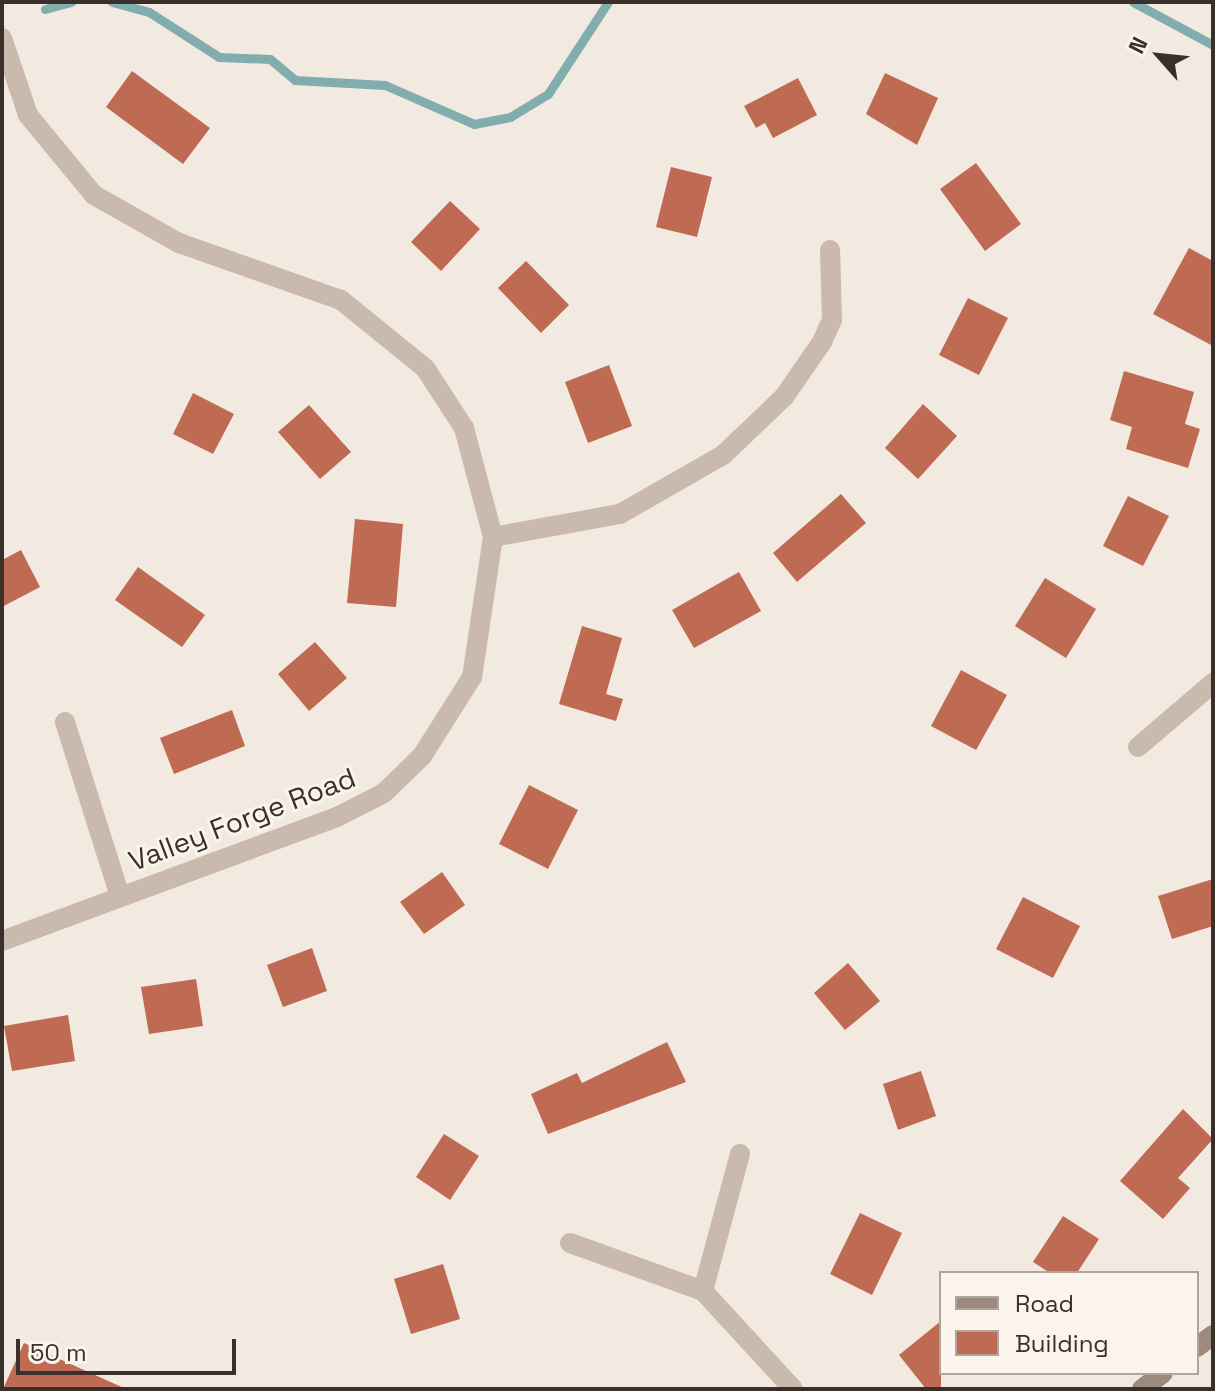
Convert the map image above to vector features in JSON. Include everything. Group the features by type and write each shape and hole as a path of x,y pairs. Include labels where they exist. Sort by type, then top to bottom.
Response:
{"street":[{"name":"Valley Forge Road","path":"2,38 28,115 94,195 179,243 341,300 425,368 464,428 493,537 472,677 401,776 337,817 2,941"},
{"path":"493,537 620,514 684,483 732,447 784,397 822,342 832,320 830,250"},
{"path":"1138,747 1213,683"},
{"path":"65,722 120,896"},
{"path":"703,1291 740,1154"},
{"path":"570,1243 703,1291 793,1389"},
{"path":"1142,1389 1160,1375"}],"building":[{"path":"132,71 210,128 183,164 106,107"},
{"path":"885,73 938,98 917,145 866,114"},
{"path":"798,78 817,115 773,138 765,123 756,128 744,106"},
{"path":"976,163 1021,224 985,251 940,189"},
{"path":"671,167 712,177 697,237 656,227"},
{"path":"450,201 480,229 441,271 411,242"},
{"path":"1189,248 1213,261 1213,346 1153,314"},
{"path":"526,261 569,305 541,333 498,288"},
{"path":"968,298 1008,318 979,375 939,355"},
{"path":"609,365 632,426 588,443 565,382"},
{"path":"1124,371 1194,392 1185,424 1200,429 1188,468 1126,449 1132,427 1110,420"},
{"path":"193,393 234,414 213,454 173,434"},
{"path":"923,404 957,436 918,479 885,448"},
{"path":"309,405 351,452 320,479 278,432"},
{"path":"841,494 866,523 797,582 773,553"},
{"path":"1128,496 1169,516 1143,566 1103,546"},
{"path":"355,519 403,524 396,607 347,603"},
{"path":"21,550 40,587 2,607 2,560"},
{"path":"138,567 205,615 182,647 115,600"},
{"path":"739,572 761,611 694,648 672,610"},
{"path":"1045,578 1096,609 1066,658 1015,626"},
{"path":"582,626 622,638 606,694 623,699 616,721 559,704"},
{"path":"315,642 347,678 309,711 278,674"},
{"path":"961,670 1007,695 976,750 931,726"},
{"path":"232,710 245,746 174,774 160,738"},
{"path":"529,785 578,810 548,869 499,844"},
{"path":"442,872 465,905 424,934 400,902"},
{"path":"1213,879 1213,926 1172,939 1158,896"},
{"path":"1023,897 1080,926 1053,978 996,949"},
{"path":"312,948 327,991 283,1007 267,965"},
{"path":"848,963 880,1001 845,1030 814,993"},
{"path":"196,979 203,1026 149,1034 141,987"},
{"path":"68,1015 75,1061 12,1071 4,1026"},
{"path":"667,1042 686,1082 548,1134 531,1094 577,1073 582,1083"},
{"path":"921,1071 936,1116 898,1130 883,1084"},
{"path":"1183,1109 1213,1139 1178,1178 1190,1188 1163,1219 1120,1181"},
{"path":"444,1134 479,1156 450,1200 416,1177"},
{"path":"860,1213 902,1233 872,1295 830,1274"},
{"path":"1063,1216 1099,1239 1078,1271 1047,1271 1033,1262"},
{"path":"443,1264 460,1319 411,1334 394,1279"},
{"path":"939,1323 941,1389 926,1389 899,1355"},
{"path":"24,1343 126,1389 3,1389"}],"waterway":[{"path":"45,9 71,2"},
{"path":"112,2 149,12 219,57 270,59 295,80 385,85 474,124 510,117 548,94 608,2"},
{"path":"1133,2 1213,45"}]}
